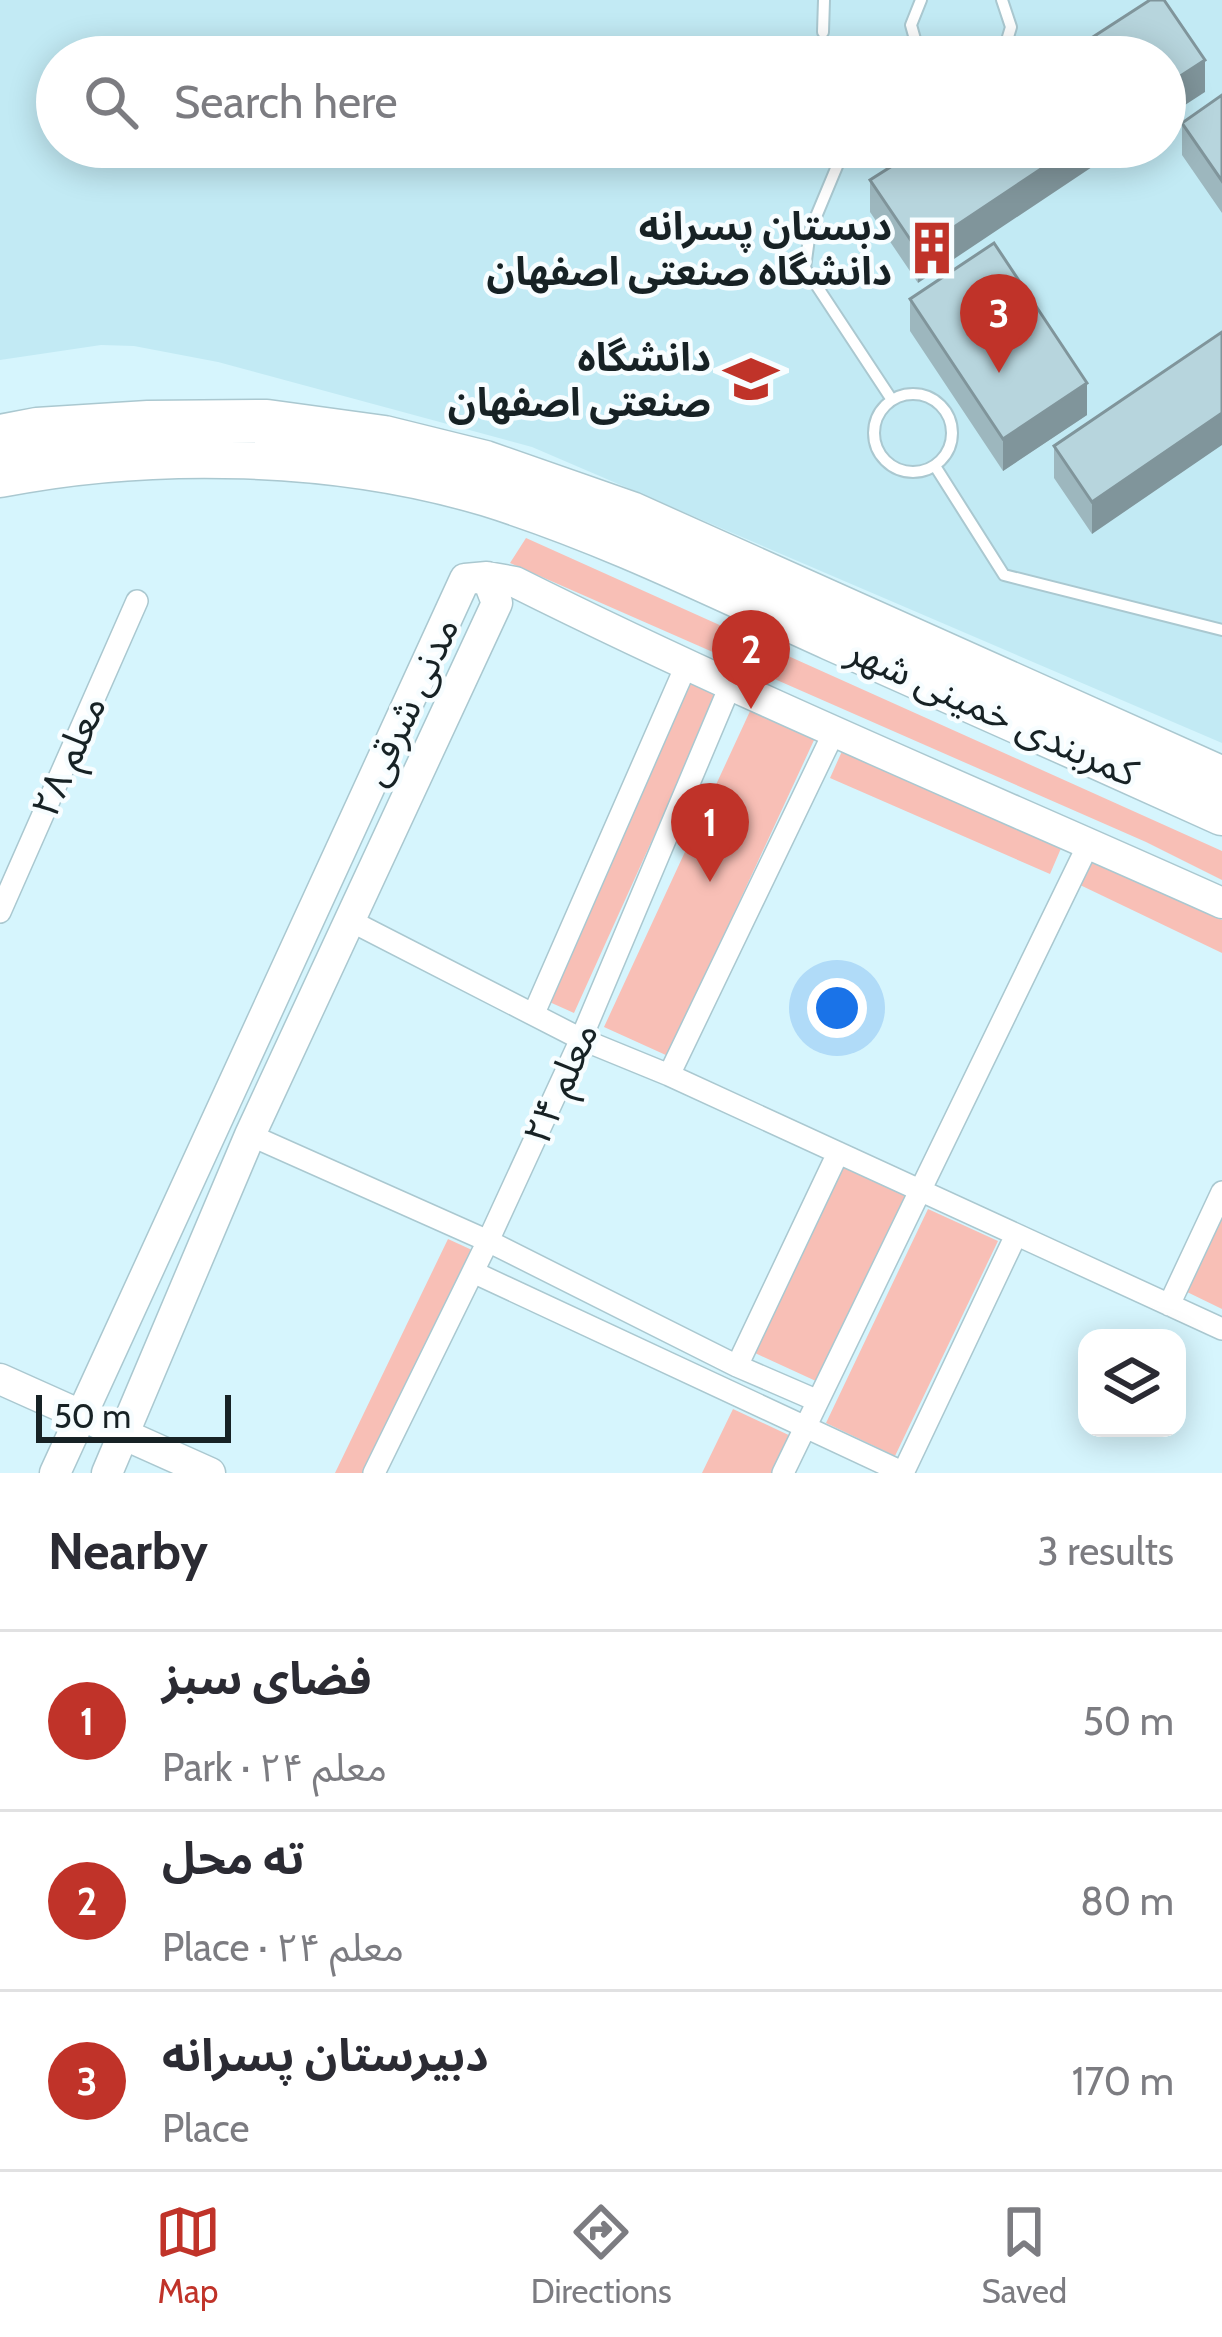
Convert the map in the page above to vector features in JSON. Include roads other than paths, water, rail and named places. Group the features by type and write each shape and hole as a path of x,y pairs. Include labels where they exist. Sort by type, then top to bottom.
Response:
{"highway":[{"name":"کمربندی خمینی شهر","path":"0,436 148,422 267,421 384,437 485,463 631,513 1222,778"},
{"name":"کمربندی خمینی شهر","path":"0,476 144,457 275,458 392,475 484,495 615,542 1222,814"}],"street":[{"path":"488,578 515,583 685,668 836,730 1222,903"},
{"name":"مدنی شرقی","path":"55,1473 465,579 488,578 497,603 250,1135 107,1473"},
{"name":"معلم ۲۸","path":"0,912 136,601"},
{"path":"534,1013 685,668"},
{"name":"معلم ۲۴","path":"374,1473 581,1039 730,686"},
{"path":"668,1075 836,730"},
{"path":"783,1473 1089,843"},
{"path":"349,920 581,1039 1222,1329"},
{"path":"250,1135 488,1241 737,1366 818,1401"},
{"path":"737,1366 838,1153"},
{"path":"1169,1305 1222,1192"},
{"path":"473,1272 904,1473 1016,1235"},
{"path":"0,1378 210,1473"}],"lane":[{"path":"824,0 824,32"},
{"path":"914,36 911,25 921,0"},
{"path":"1002,0 1011,27 1008,36"},
{"path":"836,168 810,230 805,268 892,400"},
{"path":"919,394 943,406 953,431 945,457 935,466 924,472 899,471 880,455 875,444 876,419 892,400 919,394"},
{"path":"935,466 1004,575 1222,629"}],"place":[{"name":"دبستان پسرانه دانشگاه صنعتی اصفهان","path":"932,248"},
{"name":"دبیرستان پسرانه","path":"999,373"},
{"name":"دانشگاه صنعتی اصفهان","path":"751,379"},
{"name":"ته محل","path":"751,709"},
{"name":"فضای سبز","path":"710,882"}]}
